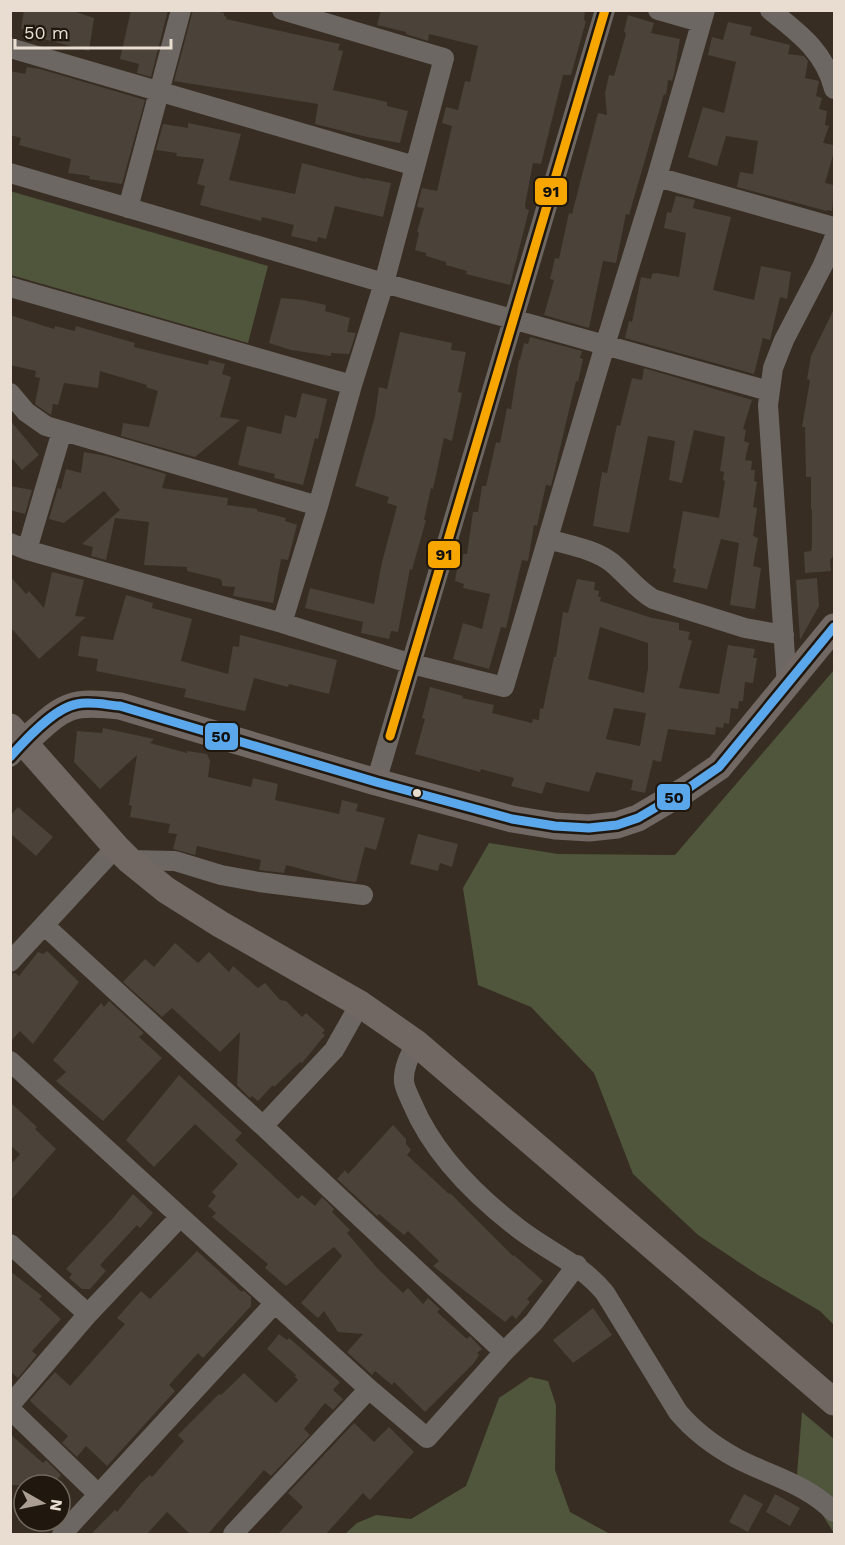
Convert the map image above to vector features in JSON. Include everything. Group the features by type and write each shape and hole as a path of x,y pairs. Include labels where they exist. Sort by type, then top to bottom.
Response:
{"street":[{"path":"128,208 181,10"},
{"path":"282,10 444,58 384,283 282,623"},
{"path":"376,782 605,10"},
{"path":"62,431 19,546 282,623 412,664 504,687 657,177 702,16 658,10"},
{"path":"770,10 801,36 822,58 834,89"},
{"path":"10,48 415,166"},
{"path":"10,173 384,283 769,391"},
{"path":"657,177 834,227"},
{"path":"787,686 768,405 769,391 773,368 784,340 834,239"},
{"path":"10,287 352,385"},
{"path":"10,393 36,420 62,431 318,506"},
{"path":"548,539 598,554 610,561 643,593 653,599 745,628 784,635"},
{"path":"834,627 719,767 638,818 617,825 590,828 555,826 512,819 376,782 120,706 75,704 60,711 15,742 123,853 166,890 220,924 360,1004 416,1043 834,1402"},
{"path":"123,853 175,861 221,875 259,882 363,895"},
{"path":"10,962 123,853"},
{"path":"45,926 504,1352"},
{"path":"263,1126 334,1050 360,1004"},
{"path":"416,1043 404,1070 404,1084 430,1138 464,1180 513,1225 577,1265 593,1278 605,1293 678,1412 691,1427 737,1459 797,1485 834,1512"},
{"path":"10,1061 369,1389 427,1438 534,1322 577,1265"},
{"path":"98,1494 10,1407 88,1314 180,1217"},
{"path":"10,1244 88,1314"},
{"path":"62,1534 275,1303"},
{"path":"233,1534 369,1389"}],"green space":[{"path":"10,191 268,266 248,343 11,275"},
{"path":"834,670 834,1325 820,1311 758,1275 698,1235 633,1174 594,1073 531,1007 478,985 463,888 489,843 558,854 675,855"},
{"path":"530,1377 548,1381 556,1405 555,1470 570,1512 610,1534 345,1534 357,1523 376,1515 411,1519 466,1486 499,1398"},
{"path":"802,1412 834,1439 834,1533 797,1475"}],"building":[{"path":"24,10 70,10 94,18 89,51 44,39 45,34 21,29"},
{"path":"131,10 168,10 151,77 137,73 139,64 120,59"},
{"path":"193,10 213,10 224,13 226,19 340,44 338,50 343,51 333,90 387,102 387,106 408,111 400,143 315,124 318,104 174,81"},
{"path":"381,10 585,10 584,20 586,21 571,75 563,75 541,164 533,163 525,205 529,210 510,285 466,274 467,271 446,265 446,262 415,250 419,233 417,232 424,208 417,207 422,188 437,191 452,126 442,123 446,107 458,110 465,81 470,82 478,46 429,34 428,41 406,34 406,32 377,25"},
{"path":"628,15 654,23 651,33 680,39 672,81 668,80 666,95 664,94 629,215 626,214 616,263 603,261 589,328 544,315 554,280 550,279 555,258 559,259 569,213 572,214 598,113 607,115 605,93 609,75 614,76 626,34 624,31"},
{"path":"728,22 752,27 750,35 790,45 788,54 804,56 808,61 805,78 819,81 816,96 822,98 819,109 827,111 825,125 829,126 823,143 834,145 825,183 834,185 832,211 737,187 740,172 753,174 758,141 726,136 717,166 688,157 703,107 724,113 736,62 708,55 712,37 723,40"},
{"path":"27,67 145,100 122,184 68,173 71,159 19,145 21,138 10,135 10,71 25,74"},
{"path":"188,123 241,134 229,180 295,194 302,163 391,183 383,217 335,206 326,239 318,237 317,242 291,236 294,225 262,217 261,221 200,205 205,186 197,184 204,159 176,156 177,153 156,150 163,124 188,128"},
{"path":"676,196 695,200 693,208 731,217 713,290 754,300 761,266 791,272 787,299 780,297 770,340 763,338 754,374 625,338 629,321 632,322 641,277 651,279 652,274 657,273 679,277 686,233 664,228 667,212 671,213"},
{"path":"281,298 326,305 325,311 350,318 347,332 356,333 349,354 331,353 331,356 291,350 269,343"},
{"path":"834,309 834,555 830,560 831,571 805,573 804,552 811,551 812,547 811,477 806,477 805,427 802,427 810,380 807,379 811,356"},
{"path":"10,315 54,329 55,326 75,331 76,326 135,343 134,347 208,365 209,360 225,364 222,374 231,377 220,417 240,420 195,457 121,436 123,423 149,427 158,391 146,387 147,385 100,371 98,388 64,383 58,405 53,404 51,415 35,404 40,378 35,377 36,371 10,365"},
{"path":"400,332 452,343 451,350 466,352 458,392 462,393 452,441 444,438 424,520 426,520 412,570 410,569 398,632 391,631 389,639 361,633 363,622 305,608 310,588 374,604 382,562 397,506 387,503 389,497 355,486 375,416 379,387 387,389"},
{"path":"530,337 582,351 580,358 583,359 551,486 546,485 537,526 534,525 528,561 522,560 506,628 501,627 489,669 453,659 463,623 482,629 490,594 463,588 464,584 455,581 458,563 462,564 463,554 467,554 473,512 478,512 482,486 486,486 496,442 500,443 507,408 511,409 524,343 528,344"},
{"path":"644,368 752,400 743,429 746,430 744,441 749,443 745,460 752,461 751,470 755,470 754,481 757,482 753,507 757,508 753,536 758,538 753,566 761,568 755,609 730,605 739,543 721,539 707,589 673,582 676,569 673,568 683,511 719,518 725,481 723,480 724,472 720,471 725,437 694,430 682,483 669,480 675,441 648,436 629,533 593,526 602,472 607,473 617,425 620,426 632,378 642,380"},
{"path":"302,393 327,399 318,439 315,438 303,485 274,478 275,474 238,465 247,426 281,434 285,415 296,418"},
{"path":"10,420 39,455 22,470 10,456"},
{"path":"84,452 106,456 166,474 162,488 228,498 227,505 257,509 257,511 286,518 285,521 297,525 288,560 281,559 273,603 233,596 235,587 222,586 220,579 187,571 187,567 144,565 149,522 115,518 106,560 91,556 93,547 82,544 120,510 104,491 64,523 49,519 66,469 81,473"},
{"path":"10,486 32,490 25,514 10,510"},
{"path":"52,572 84,580 75,616 86,617 39,659 10,627 10,576 26,594 29,591 44,608"},
{"path":"817,578 819,606 800,640 796,580"},
{"path":"577,579 595,582 594,590 599,591 600,601 652,618 679,623 679,630 690,632 688,639 692,641 679,688 719,694 728,645 755,649 753,658 757,658 753,683 745,682 743,701 739,701 738,709 731,708 729,724 724,723 723,728 716,727 715,735 668,729 661,762 653,760 645,793 631,790 633,780 596,772 589,792 546,782 542,794 511,786 514,778 481,769 480,772 415,754 425,719 422,718 430,687 463,696 462,698 494,705 492,713 532,723 533,719 539,720 540,708 543,709 554,657 556,657 563,612 568,613","holes":["600,627 648,643 648,668 644,693 588,679","614,708 646,713 640,746 606,739"]},
{"path":"126,595 153,603 152,608 192,619 181,661 228,674 233,646 239,647 240,635 337,660 329,694 254,678 245,711 184,697 186,689 96,671 98,659 78,656 81,636 113,640"},
{"path":"103,728 154,739 150,743 187,753 187,751 207,754 210,761 208,777 251,787 253,778 278,784 275,800 339,814 342,800 358,804 356,811 385,818 376,850 365,847 356,882 286,865 284,873 259,870 261,860 197,846 195,855 173,849 177,834 168,833 170,824 130,817 132,806 129,805 137,755 100,789 74,762 77,731 102,733"},
{"path":"18,807 53,837 36,856 10,833 10,816"},
{"path":"418,834 458,844 452,867 440,863 438,871 410,864"},
{"path":"175,943 198,963 209,952 229,972 233,966 258,988 265,983 280,1000 286,1001 302,1017 306,1013 325,1030 322,1033 325,1035 302,1063 300,1062 274,1087 273,1085 258,1101 252,1096 250,1098 237,1085 240,1032 220,1052 172,1008 162,1017 123,982 145,959 154,967"},
{"path":"47,951 79,982 33,1044 20,1031 10,1042 10,974 15,973 19,976 38,952 43,954"},
{"path":"109,1001 144,1033 139,1037 162,1058 103,1121 56,1081 66,1072 53,1060 101,1003 104,1007"},
{"path":"179,1075 242,1133 235,1140 298,1199 302,1195 315,1206 322,1197 334,1209 332,1212 350,1230 347,1233 378,1269 403,1293 408,1288 423,1304 428,1298 440,1309 437,1312 467,1339 470,1336 482,1349 477,1353 479,1355 474,1363 425,1412 394,1382 392,1385 375,1371 372,1375 347,1352 363,1334 338,1332 324,1311 318,1318 301,1303 342,1256 334,1247 286,1286 265,1268 268,1264 212,1217 216,1213 208,1206 216,1196 212,1192 238,1164 195,1124 154,1167 126,1140"},
{"path":"10,1102 37,1127 35,1129 56,1149 10,1201 10,1165 20,1154 10,1145"},
{"path":"393,1125 406,1139 406,1144 411,1150 407,1155 450,1193 513,1256 543,1281 527,1299 530,1302 516,1319 512,1315 505,1322 433,1266 439,1261 408,1231 404,1235 379,1214 377,1216 337,1179 345,1170 348,1174"},
{"path":"133,1194 153,1213 140,1228 137,1225 100,1265 106,1271 90,1289 82,1289 69,1278 72,1274 66,1269"},
{"path":"197,1251 242,1292 243,1290 251,1297 251,1306 203,1358 198,1353 169,1385 175,1391 107,1466 86,1446 77,1457 62,1443 68,1436 30,1400 55,1372 70,1386 125,1324 117,1318 141,1291 150,1299"},
{"path":"10,1271 42,1296 39,1299 61,1319 32,1351 37,1355 18,1378 10,1371"},
{"path":"593,1308 612,1335 573,1363 553,1340"},
{"path":"279,1334 287,1340 289,1338 340,1382 333,1390 343,1399 333,1410 325,1403 304,1429 310,1435 271,1476 264,1470 208,1534 190,1534 167,1512 147,1534 91,1534 115,1510 117,1512 141,1483 150,1475 152,1477 184,1441 178,1435 219,1394 221,1395 244,1373 276,1403 298,1380 296,1375 267,1349"},
{"path":"354,1423 374,1442 389,1427 414,1452 370,1500 363,1493 326,1534 278,1534 303,1507 288,1493"},
{"path":"10,1434 43,1463 46,1460 59,1473 12,1473 12,1485 10,1485"},
{"path":"744,1494 763,1504 748,1532 729,1522"},
{"path":"775,1494 800,1508 790,1526 766,1512"}],"transit line":[{"name":"91","path":"390,736 605,10"},
{"name":"50","path":"10,757 40,726 59,712 77,704 98,703 120,706 376,782 512,819 555,826 589,828 617,825 638,818 719,767 834,627"}]}
